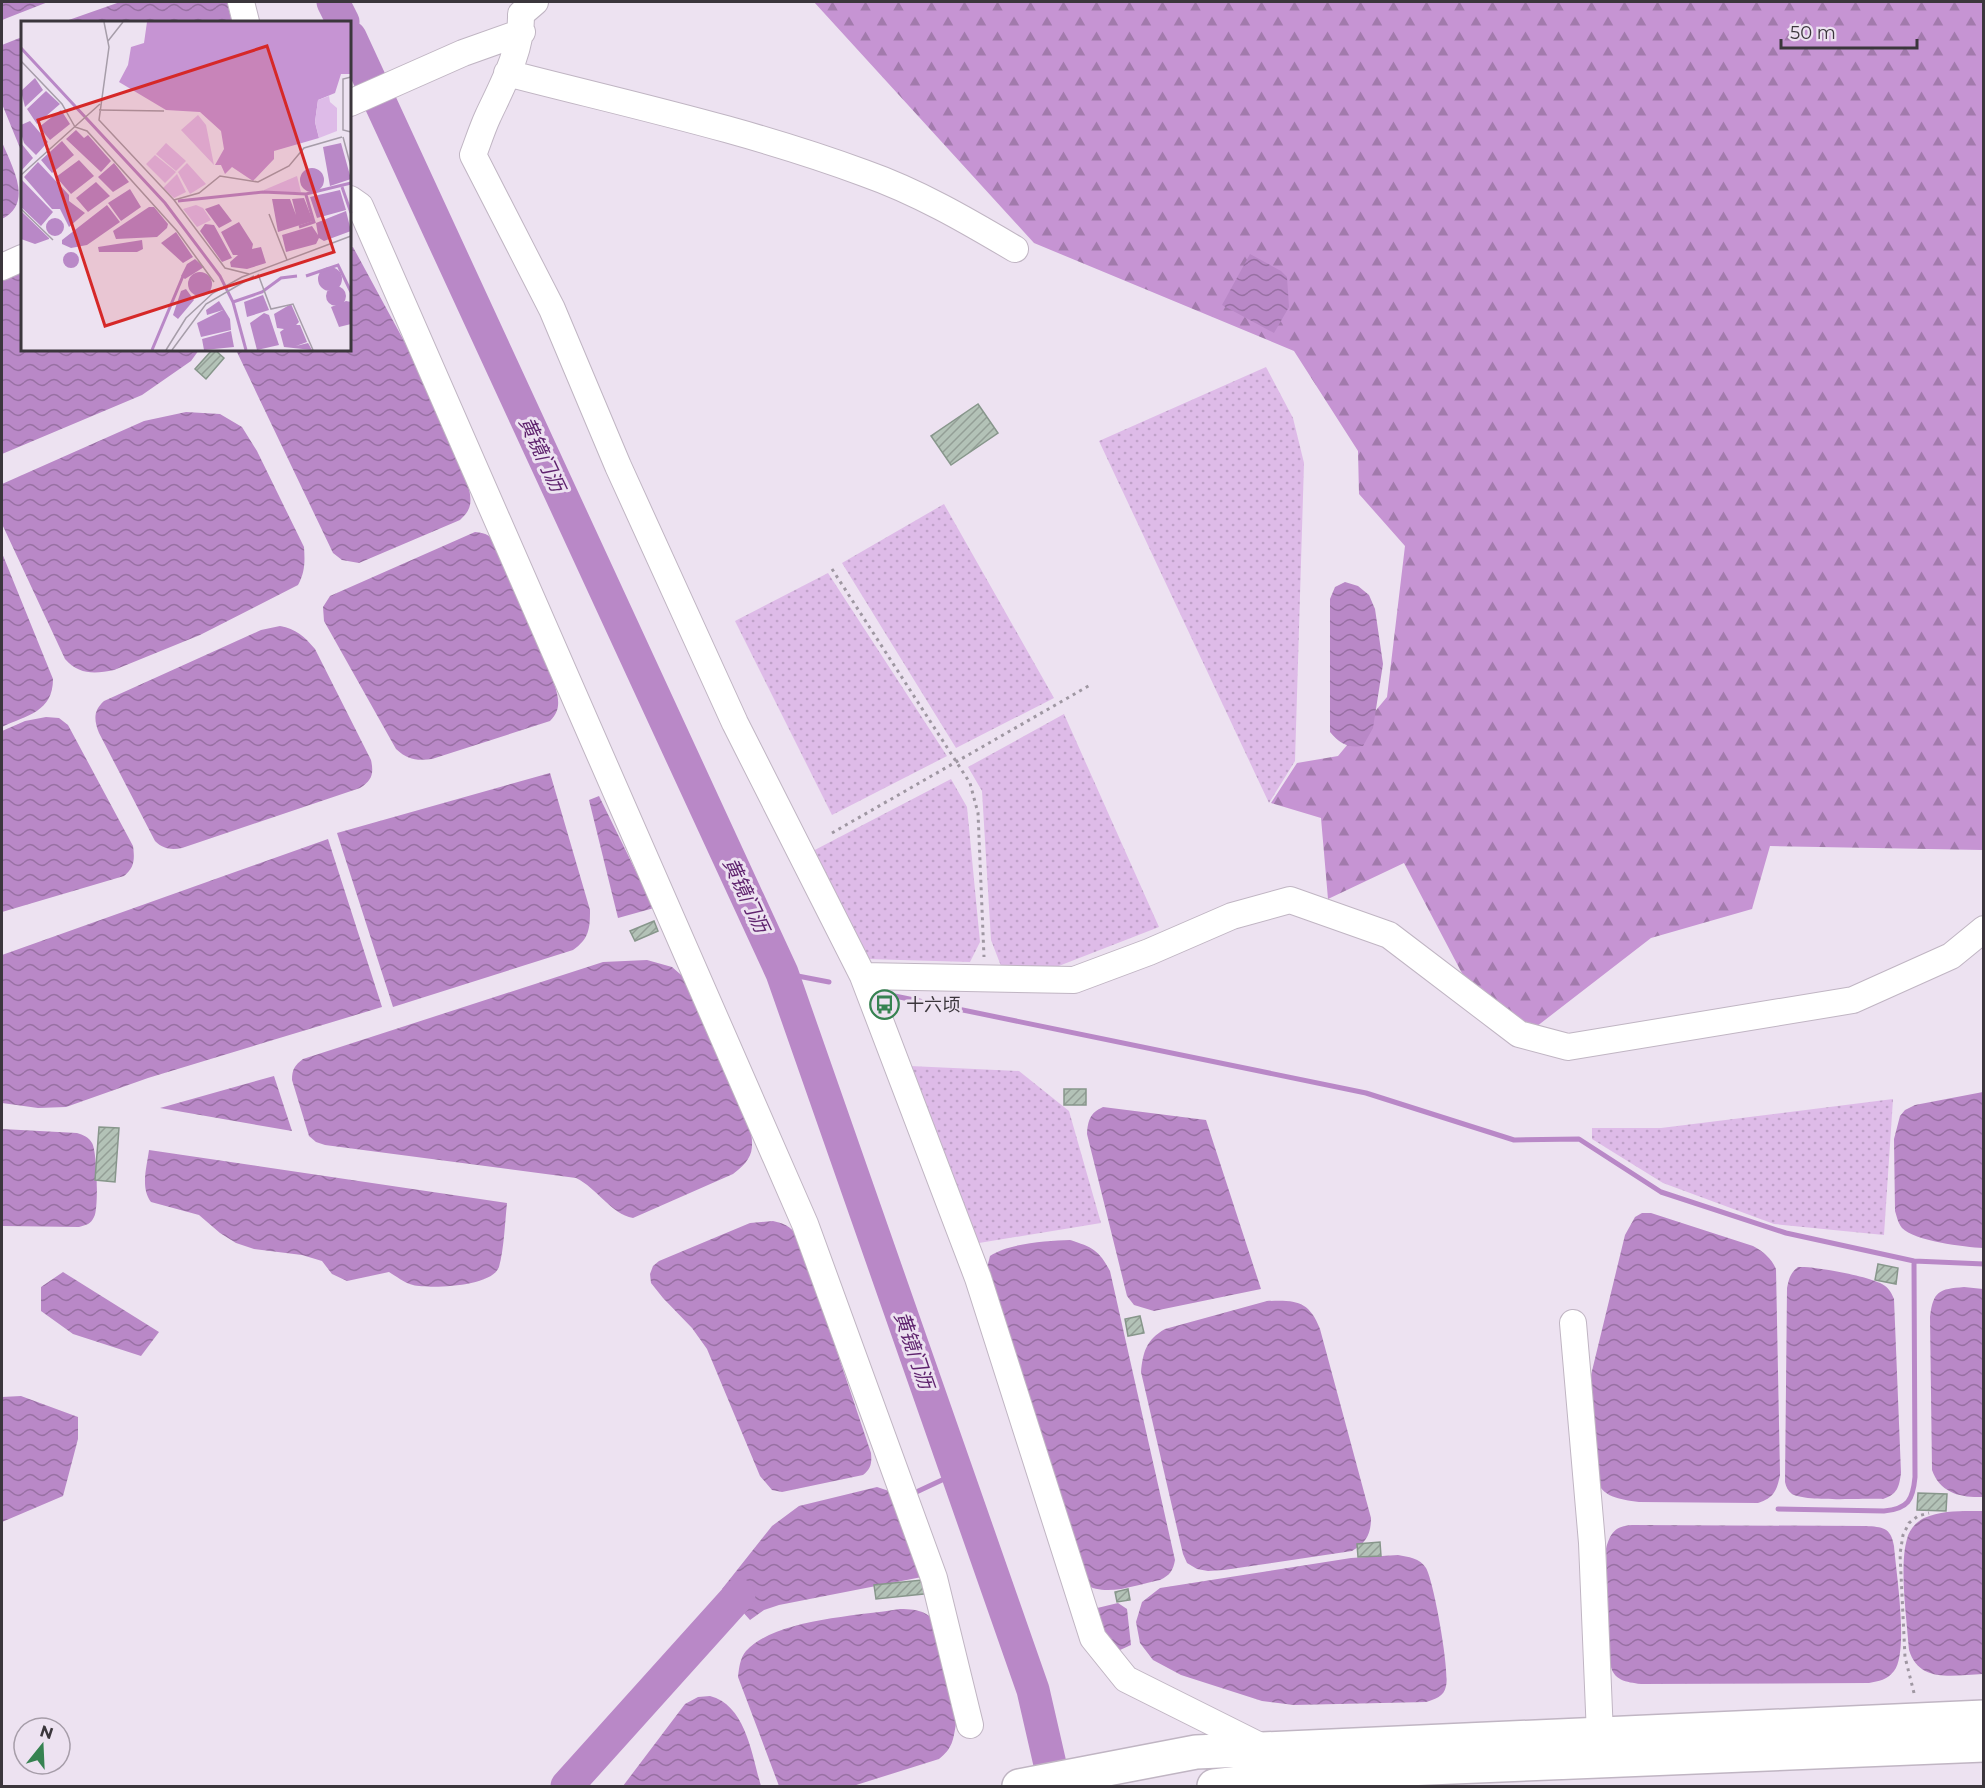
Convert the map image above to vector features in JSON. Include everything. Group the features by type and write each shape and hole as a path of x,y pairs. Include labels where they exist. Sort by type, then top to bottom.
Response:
{"main road":[{"path":"1018,1786 1196,1752 1264,1748 1318,1771 1412,1742 1983,1717"},
{"path":"1214,1786 1318,1771 1983,1745"}],"street":[{"path":"241,2 246,21"},
{"path":"535,2 521,14 522,32 473,155 552,309 618,466 735,723 863,976 978,1278 1093,1638 1126,1679 1264,1748"},
{"path":"351,103 462,53 522,32"},
{"path":"507,73 750,135 865,173 952,212 1015,249"},
{"path":"351,200 360,206 805,1224 934,1578 970,1725"},
{"path":"2,267 21,258"},
{"path":"863,976 1074,980 1149,952 1232,916 1290,900 1389,935 1518,1034 1568,1047 1853,1000 1951,956 1983,929"},
{"path":"1573,1323 1592,1543 1600,1735"}],"path":[{"path":"832,569 970,783 978,813 984,960"},
{"path":"832,833 1092,684"},
{"path":"1914,1693 1905,1657 1900,1554 1903,1535 1908,1523 1918,1516 1929,1513"}],"green space":[{"path":"814,2 1983,2 1983,850 1770,846 1752,909 1651,938 1532,1030 1465,979 1404,863 1328,899 1321,818 1271,803 1297,763 1338,756 1387,697 1405,546 1359,494 1358,451 1294,351 1034,243"}],"shaded area":[{"path":"1266,367 1293,418 1304,463 1295,761 1269,803 1099,441"},
{"path":"944,504 1054,698 956,748 842,563"},
{"path":"828,573 947,756 832,815 735,621"},
{"path":"1064,714 1159,927 1051,969 1001,966 991,940 982,791 968,767"},
{"path":"951,779 967,807 980,942 970,962 866,959 809,853"},
{"path":"910,1066 1019,1071 1069,1111 1101,1223 973,1244"},
{"path":"1893,1099 1884,1235 1774,1224 1663,1183 1592,1139 1592,1128 1661,1128"}],"water":[{"path":"2,2 48,2 2,20"},
{"path":"120,2 227,2 232,21 66,21"},
{"path":"21,37 21,151 2,104 2,45"},
{"path":"2,142 15,173 19,194 12,212 2,219"},
{"path":"353,247 416,363 469,489 470,498 470,506 460,520 359,563 342,560 333,553 236,351 351,351 351,248"},
{"path":"1250,254 1281,271 1287,277 1289,307 1274,333 1222,305"},
{"path":"21,270 21,351 198,351 191,361 142,395 2,454 2,280"},
{"path":"186,412 220,414 242,427 257,451 304,547 302,576 298,585 200,635 114,670 82,671 65,659 2,524 2,484 144,421"},
{"path":"475,532 489,536 497,546 555,686 557,709 550,721 432,759 413,759 396,749 324,621 323,607 330,596"},
{"path":"2,553 53,679 49,699 43,706 2,727"},
{"path":"1345,582 1358,586 1369,595 1375,609 1383,664 1373,728 1363,746 1345,744 1337,740 1330,732 1330,599 1335,587"},
{"path":"280,626 299,634 315,649 371,760 370,779 360,788 182,848 171,849 161,846 155,841 99,733 95,720 98,708 104,701 261,630"},
{"path":"46,717 59,718 68,725 133,846 133,863 124,876 2,912 2,731 25,721"},
{"path":"550,773 590,910 589,928 585,938 573,950 393,1007 337,833"},
{"path":"599,796 654,908 618,918 589,800"},
{"path":"328,839 382,1007 148,1078 66,1107 38,1108 2,1103 2,955"},
{"path":"647,960 672,967 687,980 750,1125 751,1153 745,1163 733,1174 633,1218 625,1216 576,1178 325,1145 309,1136 292,1080 294,1068 303,1059 603,962"},
{"path":"274,1076 292,1131 160,1108"},
{"path":"1983,1092 1983,1248 1940,1242 1908,1233 1902,1228 1895,1211 1894,1139 1900,1116 1905,1110 1915,1105"},
{"path":"1103,1107 1206,1120 1261,1289 1154,1311 1134,1305 1127,1296 1087,1134 1090,1118"},
{"path":"2,1129 77,1133 89,1139 94,1148 97,1180 96,1212 91,1221 79,1227 2,1226"},
{"path":"149,1150 507,1203 499,1267 494,1274 485,1279 460,1285 433,1287 413,1285 389,1272 347,1281 332,1274 322,1261 302,1255 254,1249 236,1243 199,1215 151,1202 145,1184"},
{"path":"1642,1213 1651,1213 1753,1246 1767,1256 1776,1269 1780,1475 1774,1493 1768,1499 1758,1503 1639,1502 1612,1496 1598,1484 1595,1477 1591,1375 1625,1235 1635,1217"},
{"path":"773,1221 789,1227 800,1241 871,1453 871,1463 863,1475 782,1492 772,1490 760,1476 707,1349 692,1328 651,1283 650,1274 653,1266 659,1261 750,1223"},
{"path":"1070,1240 1094,1250 1110,1271 1175,1560 1170,1572 1160,1580 1122,1589 1102,1590 1085,1584 986,1272 990,1256 1007,1248"},
{"path":"1798,1267 1841,1272 1875,1281 1886,1287 1894,1299 1901,1473 1897,1489 1892,1495 1883,1499 1809,1498 1792,1494 1786,1486 1787,1288 1789,1279"},
{"path":"63,1272 159,1332 141,1356 73,1334 41,1311 41,1287"},
{"path":"1964,1287 1983,1289 1983,1497 1959,1495 1946,1489 1940,1484 1932,1470 1931,1308 1939,1293"},
{"path":"1267,1301 1300,1304 1306,1307 1316,1319 1371,1518 1370,1529 1367,1538 1352,1551 1224,1570 1197,1569 1187,1563 1183,1554 1141,1372 1143,1358 1150,1342 1165,1329"},
{"path":"21,1396 78,1417 78,1439 63,1496 2,1522 2,1397"},
{"path":"877,1487 895,1493 927,1576 779,1605 764,1610 750,1620 722,1589 772,1526 799,1506"},
{"path":"1983,1511 1983,1674 1950,1676 1929,1673 1914,1661 1909,1650 1904,1578 1908,1536 1918,1522 1931,1515"},
{"path":"1632,1525 1866,1526 1885,1529 1893,1540 1900,1611 1901,1647 1894,1671 1886,1678 1869,1683 1641,1684 1621,1680 1614,1674 1610,1663 1606,1549 1614,1531"},
{"path":"1398,1555 1417,1560 1426,1568 1429,1577 1444,1646 1447,1677 1445,1690 1436,1699 1426,1702 1294,1705 1262,1701 1181,1675 1153,1660 1140,1643 1136,1622 1142,1602 1160,1588 1351,1558"},
{"path":"1118,1603 1127,1609 1131,1645 1120,1650 1103,1635 1093,1609"},
{"path":"900,1609 928,1615 941,1630 956,1724 950,1747 939,1759 853,1786 779,1786 738,1677 740,1663 746,1651 759,1640 796,1625"},
{"path":"710,1696 722,1701 740,1721 746,1733 761,1786 623,1786 685,1704 698,1697"}],"building":[{"path":"211,351 216,351 224,358 206,379 195,369"},
{"path":"978,404 998,433 951,465 931,436"},
{"path":"654,921 658,931 635,941 630,931"},
{"path":"1064,1089 1086,1089 1086,1105 1064,1105"},
{"path":"99,1127 119,1128 115,1182 95,1180"},
{"path":"1878,1264 1898,1268 1896,1284 1875,1280"},
{"path":"1140,1316 1144,1333 1128,1336 1125,1319"},
{"path":"1918,1493 1947,1494 1946,1511 1917,1510"},
{"path":"1380,1542 1381,1556 1358,1557 1357,1544"},
{"path":"932,1579 933,1593 876,1599 874,1585"},
{"path":"1128,1589 1130,1600 1117,1602 1115,1592"}],"waterway":[{"name":"黄镜门沥","path":"333,2 342,21"},
{"name":"黄镜门沥","path":"351,39 782,973 1033,1690 1055,1786"},
{"path":"782,973 829,982"},
{"path":"885,994 1366,1093 1514,1140 1579,1139 1661,1192 1786,1233 1914,1261 1984,1264"},
{"path":"1778,1509 1884,1511 1899,1508 1911,1497 1915,1477 1914,1261"},
{"path":"912,1494 957,1473"},
{"path":"567,1786 739,1595"}],"place":[{"name":"十六顷","path":"885,1005"}]}
